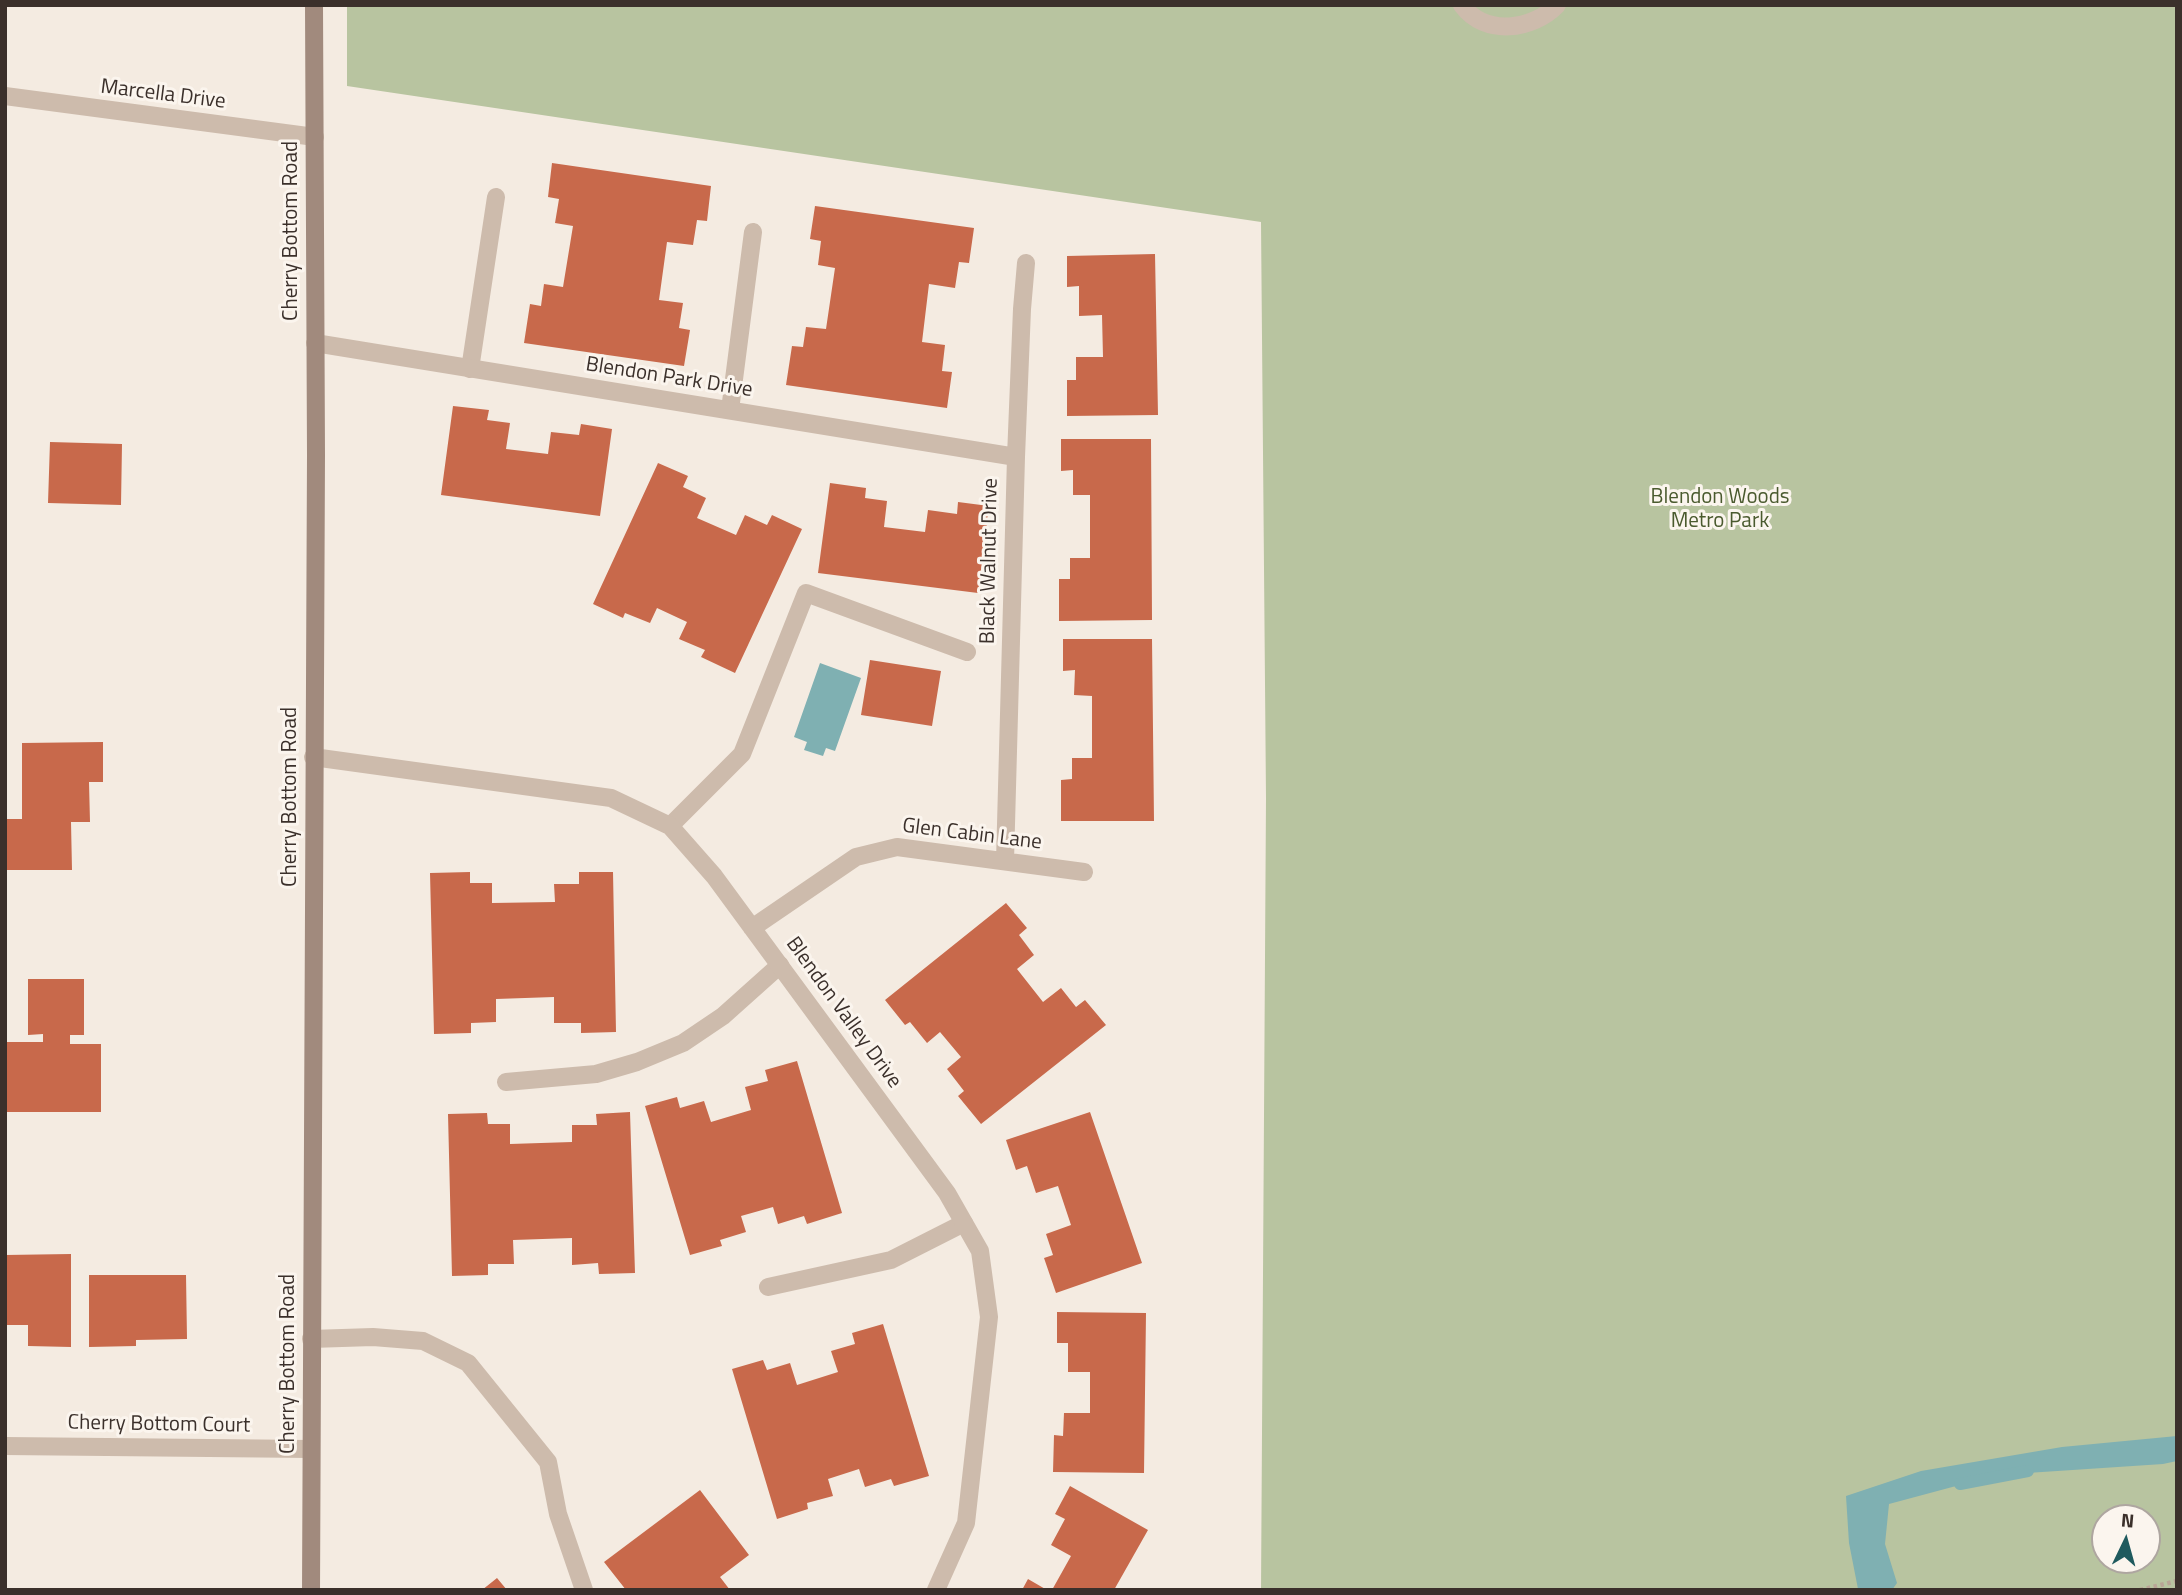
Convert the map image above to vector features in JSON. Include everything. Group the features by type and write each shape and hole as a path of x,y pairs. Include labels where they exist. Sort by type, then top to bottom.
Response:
{"main road":[{"name":"Cherry Bottom Road","path":"311,1590 314,5"}],"street":[{"path":"1462,5 1484,22 1505,27 1527,25 1547,15 1557,5"},
{"name":"Marcella Drive","path":"5,96 314,137"},
{"path":"470,369 496,197"},
{"path":"730,410 753,232"},
{"name":"Black Walnut Drive","path":"1005,861 1016,457 1026,263"},
{"name":"Blendon Park Drive","path":"315,343 1016,457"},
{"path":"670,826 742,754 806,593 967,652"},
{"name":"Blendon Valley Drive","path":"313,757 611,797 670,826 714,876 947,1193 980,1251 989,1317 966,1524 936,1590"},
{"name":"Glen Cabin Lane","path":"752,928 856,857 897,847 1084,873"},
{"path":"506,1082 596,1074 638,1062 683,1043 723,1016 780,965"},
{"path":"768,1287 891,1260 964,1223"},
{"path":"311,1339 373,1337 423,1341 468,1363 548,1462 558,1514 584,1590"},
{"name":"Cherry Bottom Court","path":"5,1446 311,1450"}],"path":[{"path":"2140,1590 2177,1581"}],"green space":[{"name":"Blendon Woods Metro Park","path":"347,5 2177,5 2177,1590 1261,1590 1266,798 1261,222 347,86"}],"water":[{"path":"820,663 861,678 835,751 826,748 823,756 804,750 807,742 794,737"},
{"path":"2177,1436 2177,1461 1997,1475 1889,1504 1885,1544 1897,1583 1892,1590 1856,1590 1846,1496 1921,1471 2062,1447"}],"building":[{"path":"552,163 711,186 707,221 697,220 693,245 667,242 659,300 683,303 679,328 690,330 684,366 524,343 530,304 541,306 544,284 563,287 573,226 555,223 559,199 548,197"},
{"path":"815,206 974,228 969,263 959,262 955,288 929,284 922,342 945,345 942,371 952,372 947,408 786,385 792,346 803,347 806,327 826,329 835,268 818,265 821,241 810,239"},
{"path":"1155,254 1158,415 1067,416 1067,380 1076,380 1076,357 1103,357 1102,315 1079,316 1079,286 1067,287 1067,256"},
{"path":"453,406 489,410 487,420 510,423 506,449 548,454 551,432 579,435 581,424 612,429 600,516 441,495"},
{"path":"1061,439 1151,439 1152,620 1059,621 1059,579 1070,579 1070,558 1090,558 1090,495 1073,495 1073,470 1061,471"},
{"path":"50,442 122,444 121,505 48,503"},
{"path":"658,463 688,476 683,487 706,498 697,518 736,535 745,515 767,525 772,515 802,529 735,673 701,657 705,650 679,639 687,622 657,608 650,623 625,613 623,618 593,604"},
{"path":"830,483 866,488 865,498 887,501 884,527 925,532 928,510 957,514 958,502 989,506 978,593 818,573"},
{"path":"1063,639 1152,639 1154,821 1061,821 1061,780 1072,779 1072,758 1092,758 1092,696 1074,695 1075,670 1063,671"},
{"path":"870,660 941,671 932,726 861,715"},
{"path":"103,742 103,782 89,782 90,822 71,822 72,870 5,870 5,819 22,819 22,743"},
{"path":"470,872 470,883 492,883 492,903 555,902 554,884 579,884 579,872 613,872 616,1032 581,1033 581,1023 554,1023 554,997 496,999 496,1022 471,1023 471,1033 434,1034 430,873"},
{"path":"1006,903 1027,928 1019,935 1034,955 1017,969 1043,1002 1061,988 1076,1007 1085,1000 1106,1025 981,1124 958,1096 964,1091 947,1069 961,1057 940,1032 927,1043 910,1022 905,1025 885,1000"},
{"path":"28,979 84,979 84,1035 70,1035 70,1044 101,1044 101,1112 5,1112 5,1042 43,1042 43,1034 28,1035"},
{"path":"797,1061 842,1213 807,1224 804,1216 778,1224 773,1207 741,1216 746,1232 720,1240 722,1246 690,1255 645,1106 677,1097 680,1108 704,1101 711,1122 751,1110 745,1087 768,1081 765,1070"},
{"path":"630,1112 635,1273 599,1274 598,1263 572,1265 572,1238 513,1240 514,1264 488,1264 488,1275 452,1276 448,1114 487,1113 488,1124 510,1124 510,1144 572,1142 572,1125 597,1125 596,1114"},
{"path":"1090,1112 1142,1263 1056,1293 1044,1258 1053,1255 1046,1234 1071,1225 1058,1186 1036,1193 1027,1166 1016,1170 1006,1140"},
{"path":"71,1254 71,1347 28,1346 28,1325 5,1325 5,1255"},
{"path":"89,1275 186,1275 187,1339 136,1340 136,1346 89,1347"},
{"path":"1057,1312 1146,1313 1144,1473 1053,1472 1054,1435 1063,1436 1064,1413 1090,1413 1090,1372 1068,1372 1068,1343 1057,1343"},
{"path":"883,1324 929,1476 894,1486 891,1479 865,1487 859,1469 828,1479 833,1496 807,1503 808,1509 777,1519 732,1369 763,1360 767,1370 790,1363 797,1385 838,1372 831,1351 855,1344 852,1333"},
{"path":"1070,1486 1148,1530 1114,1590 1052,1590 1071,1556 1051,1545 1065,1519 1055,1514"},
{"path":"700,1490 749,1555 720,1577 730,1590 626,1590 604,1562"},
{"path":"497,1578 507,1590 482,1590"},
{"path":"1028,1579 1047,1590 1022,1590"}],"waterway":[{"path":"1960,1484 2028,1471"}]}
